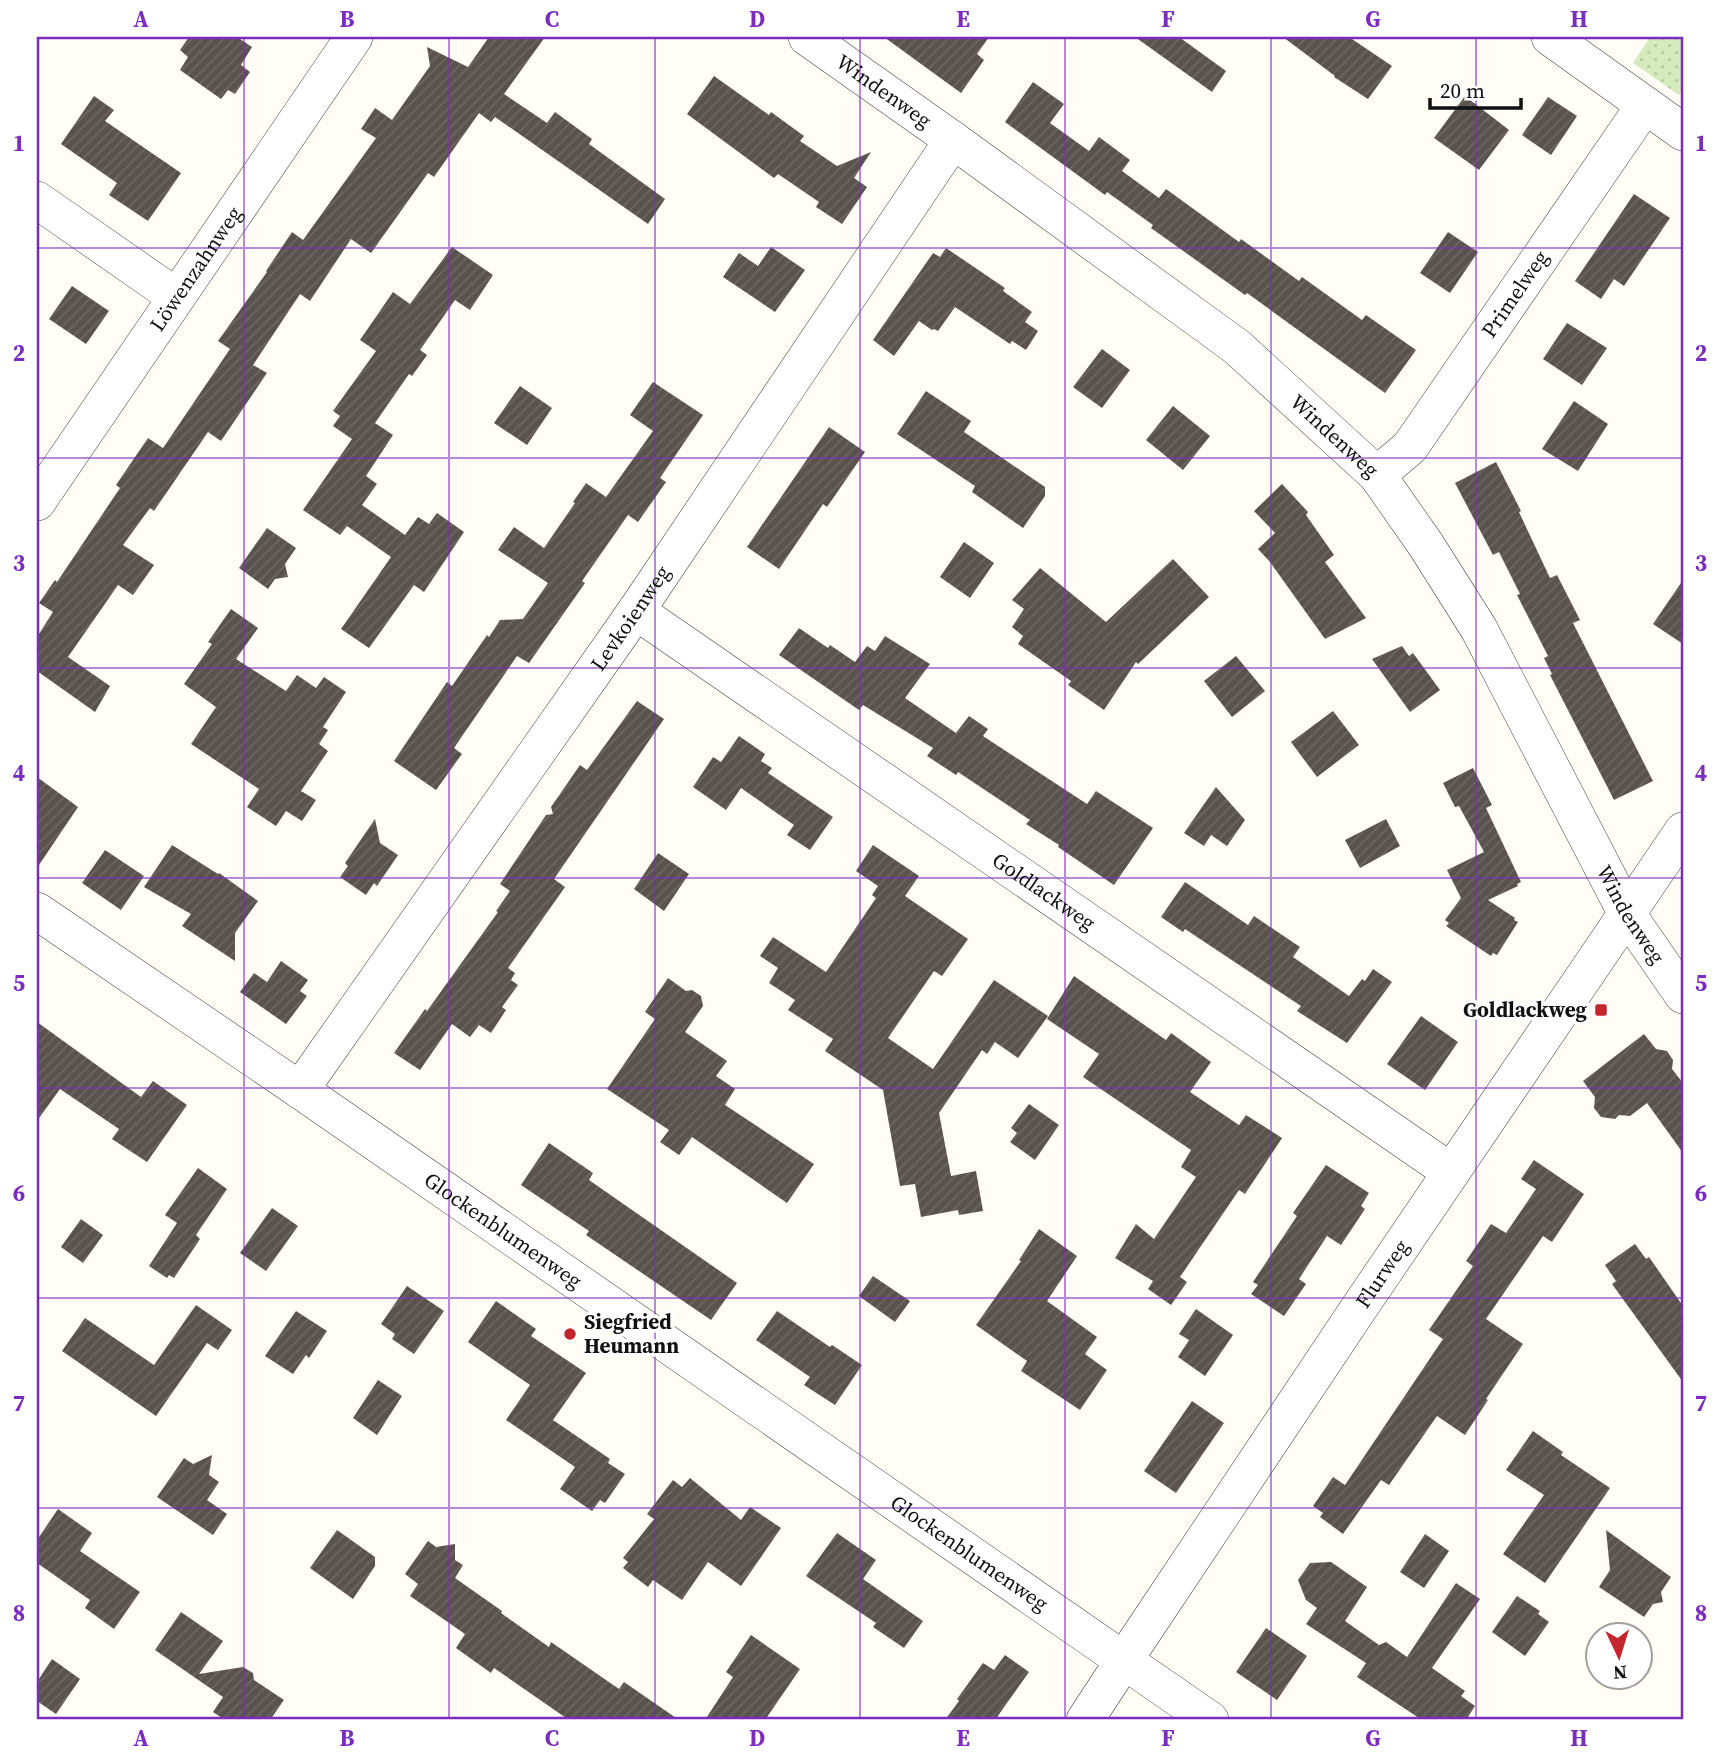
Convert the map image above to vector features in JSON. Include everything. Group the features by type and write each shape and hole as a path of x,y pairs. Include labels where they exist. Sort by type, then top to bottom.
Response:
{"street":[{"name":"Löwenzahnweg","path":"37,502 354,37"},
{"name":"Windenweg","path":"807,37 1237,347 1377,475 1426,545 1479,629 1627,914 1683,995"},
{"path":"1550,37 1683,132"},
{"name":"Primelweg","path":"1377,475 1410,447 1645,105"},
{"name":"Levkoienweg","path":"300,1090 636,611 953,140"},
{"path":"37,200 175,296"},
{"name":"Goldlackweg","path":"636,611 1451,1172"},
{"name":"Flurweg","path":"1086,1720 1451,1172 1683,831"},
{"name":"Glockenblumenweg","path":"37,911 1210,1720"}],"green space":[{"path":"1650,37 1683,37 1683,89 1679,95 1633,63"}],"building":[{"path":"189,37 237,37 252,47 241,65 250,72 235,94 228,90 221,99 180,70 188,57 180,50"},
{"path":"489,37 545,37 504,94 547,123 555,112 592,139 589,144 665,199 648,224 495,117 491,122 479,113 434,177 428,173 371,253 351,239 310,301 300,294 253,365 267,373 221,441 208,432 154,511 150,508 123,545 154,565 133,595 118,585 68,657 110,686 95,712 37,671 37,637 53,612 39,603 55,580 57,582 120,488 116,485 148,438 163,448 230,349 218,341 292,232 303,240 376,138 361,129 375,108 392,120 430,66 427,47 468,67"},
{"path":"884,37 989,37 977,54 984,60 961,93"},
{"path":"1135,37 1179,37 1226,71 1212,92"},
{"path":"1283,37 1349,37 1392,66 1368,99 1334,77"},
{"path":"714,76 804,136 800,141 837,166 871,152 854,178 867,187 842,224 816,207 819,202 778,174 774,178 687,114"},
{"path":"1033,82 1064,104 1050,123 1089,151 1099,137 1130,160 1122,171 1159,198 1166,189 1299,281 1302,277 1362,320 1366,315 1416,350 1385,393 1247,293 1245,295 1151,228 1153,225 1107,192 1105,195 1005,122"},
{"path":"94,96 114,110 105,121 181,173 148,221 109,195 117,183 61,144"},
{"path":"1465,96 1509,130 1479,170 1434,138"},
{"path":"1548,97 1577,116 1551,155 1522,135"},
{"path":"1634,194 1670,218 1624,286 1614,279 1601,299 1575,281"},
{"path":"1448,232 1478,252 1450,293 1420,273"},
{"path":"452,247 493,275 470,310 455,300 420,350 427,355 412,376 409,374 375,423 393,435 366,476 377,484 362,505 405,535 418,517 429,524 437,513 464,532 424,592 414,585 369,648 341,629 391,557 347,526 340,535 303,510 352,439 333,426 340,416 333,411 376,351 360,340 393,292 410,304"},
{"path":"771,247 805,270 775,312 723,277 739,253 758,266"},
{"path":"946,248 1005,288 1003,291 1032,312 1025,322 1038,331 1026,350 1012,341 1010,344 955,307 938,331 919,321 894,356 873,340 933,253 940,257"},
{"path":"72,286 109,311 86,344 49,319"},
{"path":"1567,323 1607,348 1582,385 1543,359"},
{"path":"1102,349 1130,370 1102,408 1073,387"},
{"path":"653,382 703,415 660,478 666,482 638,522 628,515 529,663 517,656 454,748 462,754 436,790 394,761 447,682 452,686 487,635 489,637 500,620 523,619 548,583 498,550 514,527 544,548 586,483 606,497 653,431 630,415"},
{"path":"520,386 552,408 527,445 494,423"},
{"path":"926,391 971,421 964,432 1045,487 1045,496 1023,528 972,492 975,486 897,434"},
{"path":"1574,401 1608,424 1578,471 1542,449"},
{"path":"1173,406 1210,436 1183,470 1146,440"},
{"path":"829,427 865,452 827,507 823,504 779,569 747,547"},
{"path":"1496,462 1550,578 1557,575 1580,620 1573,623 1653,781 1614,800 1550,675 1552,674 1544,658 1548,656 1499,552 1493,555 1455,483"},
{"path":"1282,484 1308,512 1306,515 1334,555 1325,562 1366,618 1325,639 1258,549 1275,533 1254,511"},
{"path":"267,528 296,548 285,564 288,577 275,579 268,589 239,568"},
{"path":"964,542 994,563 970,598 940,577"},
{"path":"1173,559 1209,597 1138,664 1136,662 1104,710 1068,685 1071,681 1018,644 1023,636 1012,627 1024,609 1012,600 1040,568 1106,622"},
{"path":"1683,580 1683,644 1653,624"},
{"path":"231,609 258,628 236,659 286,691 297,675 316,688 324,677 346,692 323,727 328,730 319,744 328,751 301,791 316,800 302,821 286,811 276,826 247,807 259,789 191,744 216,707 184,684 212,644 208,642"},
{"path":"799,628 855,662 867,646 875,651 885,636 930,664 905,698 956,733 969,716 988,729 983,736 1087,804 1096,791 1153,828 1114,885 1026,824 1030,820 958,772 956,775 927,756 933,748 863,705 859,710 779,655"},
{"path":"1402,646 1409,656 1413,653 1440,690 1410,712 1372,659"},
{"path":"1236,656 1265,691 1232,717 1204,681"},
{"path":"637,701 664,719 554,879 565,887 508,968 515,973 511,980 518,985 502,1007 506,1010 491,1033 479,1025 470,1037 452,1024 420,1070 394,1053 498,912 496,911 510,891 500,884 546,815 553,814 551,807 580,765 587,770"},
{"path":"1333,711 1359,745 1317,777 1291,742"},
{"path":"739,736 765,754 761,761 772,768 768,773 833,817 810,850 787,835 794,825 741,788 726,810 693,787 713,757 721,762"},
{"path":"1473,768 1492,805 1486,808 1521,882 1488,900 1518,922 1497,955 1493,953 1491,956 1446,926 1449,923 1445,920 1461,898 1447,870 1484,852 1443,783"},
{"path":"37,777 78,807 37,868"},
{"path":"1216,787 1245,820 1227,846 1211,835 1204,846 1184,833"},
{"path":"375,819 380,843 398,855 377,886 374,883 366,895 340,877 348,866 345,863"},
{"path":"1386,819 1400,846 1360,868 1345,840"},
{"path":"172,845 219,873 258,901 235,933 235,961 182,926 191,914 144,887"},
{"path":"873,845 919,876 905,896 968,939 942,976 934,971 888,1038 933,1069 994,980 1048,1016 1018,1058 995,1042 987,1054 982,1050 939,1113 951,1176 976,1171 983,1211 959,1215 958,1210 921,1217 915,1184 900,1186 883,1090 825,1051 833,1039 788,1010 795,1000 769,983 778,968 760,956 773,937 826,972 876,898 872,895 878,886 856,871"},
{"path":"105,850 144,876 121,910 82,883"},
{"path":"658,853 689,874 664,911 634,889"},
{"path":"1185,882 1248,925 1254,916 1300,947 1293,957 1349,996 1373,969 1392,982 1347,1043 1297,1011 1301,1006 1185,929 1183,932 1161,917"},
{"path":"281,961 308,980 300,991 307,996 286,1024 240,992 254,973 267,982"},
{"path":"1074,976 1166,1040 1171,1033 1211,1062 1190,1092 1239,1125 1246,1115 1282,1138 1245,1194 1239,1190 1180,1277 1187,1282 1171,1305 1148,1289 1153,1281 1115,1258 1136,1224 1154,1239 1196,1177 1181,1167 1191,1150 1083,1077 1099,1054 1047,1019"},
{"path":"668,978 686,991 692,990 701,996 703,1006 685,1032 727,1061 716,1076 735,1089 725,1105 814,1164 787,1203 692,1137 679,1155 660,1142 669,1130 607,1089 655,1019 645,1012"},
{"path":"1421,1016 1458,1042 1425,1090 1387,1064"},
{"path":"37,1022 141,1097 153,1081 187,1105 147,1162 112,1139 119,1129 60,1089 37,1121"},
{"path":"1644,1034 1656,1049 1667,1051 1673,1060 1672,1069 1683,1083 1683,1153 1647,1103 1630,1116 1619,1115 1615,1119 1601,1117 1594,1108 1595,1097 1583,1081"},
{"path":"1029,1104 1059,1125 1035,1160 1010,1142 1017,1133 1011,1128"},
{"path":"549,1143 593,1173 589,1180 737,1283 711,1320 586,1235 589,1231 521,1185"},
{"path":"1534,1160 1584,1194 1552,1242 1543,1236 1486,1319 1523,1344 1465,1435 1437,1416 1389,1485 1381,1480 1343,1534 1320,1517 1323,1513 1313,1506 1333,1477 1345,1485 1443,1339 1429,1330 1473,1266 1466,1261 1491,1224 1506,1233 1536,1189 1521,1179"},
{"path":"1326,1165 1369,1193 1361,1206 1365,1209 1341,1245 1327,1236 1299,1279 1306,1284 1284,1316 1251,1294 1258,1285 1253,1282 1297,1216 1293,1213"},
{"path":"198,1168 227,1189 196,1235 200,1239 174,1278 169,1275 167,1278 149,1266 177,1223 165,1215"},
{"path":"272,1208 298,1226 266,1271 240,1253"},
{"path":"81,1219 103,1235 83,1263 61,1247"},
{"path":"1039,1229 1077,1256 1047,1301 1097,1337 1085,1354 1107,1370 1080,1410 1021,1371 1027,1361 976,1325 1021,1261 1019,1260"},
{"path":"1635,1244 1646,1259 1649,1257 1683,1306 1683,1382 1612,1284 1616,1281 1605,1265"},
{"path":"873,1276 910,1301 895,1322 859,1296"},
{"path":"407,1286 444,1311 414,1354 392,1339 395,1334 381,1324"},
{"path":"496,1301 536,1329 531,1336 586,1373 553,1420 610,1459 608,1463 625,1474 605,1503 600,1500 592,1511 560,1489 575,1467 506,1420 530,1385 468,1342"},
{"path":"196,1305 232,1330 218,1350 207,1343 156,1416 62,1351 85,1318 154,1365"},
{"path":"1196,1309 1233,1335 1205,1376 1178,1357 1189,1340 1179,1334"},
{"path":"296,1311 327,1331 309,1358 306,1355 293,1374 265,1356"},
{"path":"777,1311 862,1365 835,1405 804,1385 810,1377 756,1340"},
{"path":"378,1380 402,1396 377,1435 353,1418"},
{"path":"1192,1401 1224,1423 1176,1493 1144,1471"},
{"path":"1533,1431 1563,1452 1561,1455 1610,1488 1545,1583 1503,1554 1544,1495 1506,1470"},
{"path":"212,1455 209,1475 219,1482 207,1500 227,1514 213,1535 157,1497 184,1458 193,1464"},
{"path":"690,1478 741,1520 750,1507 781,1528 741,1586 708,1562 682,1600 653,1580 648,1587 623,1568 628,1562 623,1558 654,1519 647,1514 673,1480 682,1487"},
{"path":"58,1509 92,1533 80,1551 140,1592 114,1629 85,1608 90,1600 37,1563 37,1540"},
{"path":"337,1530 375,1557 375,1566 353,1599 310,1568"},
{"path":"1606,1530 1671,1577 1661,1592 1663,1602 1653,1604 1644,1617 1599,1587 1610,1570"},
{"path":"837,1533 876,1560 863,1579 923,1621 904,1648 873,1627 876,1623 806,1576"},
{"path":"1425,1534 1449,1551 1424,1588 1400,1572"},
{"path":"428,1541 436,1547 455,1544 455,1560 463,1565 455,1578 502,1611 501,1613 549,1647 551,1642 619,1689 624,1682 679,1720 569,1720 494,1668 491,1673 456,1648 465,1634 410,1596 418,1584 405,1574"},
{"path":"1331,1562 1367,1587 1345,1621 1379,1645 1386,1642 1407,1657 1456,1583 1480,1599 1432,1668 1465,1691 1461,1696 1475,1706 1466,1720 1422,1720 1357,1677 1366,1663 1306,1624 1317,1608 1306,1600 1298,1580 1310,1563"},
{"path":"1517,1596 1540,1611 1538,1614 1549,1622 1525,1656 1492,1632"},
{"path":"181,1612 223,1641 199,1674 243,1667 253,1673 254,1680 284,1700 270,1720 225,1720 213,1712 223,1697 155,1650"},
{"path":"1266,1628 1307,1656 1277,1700 1236,1672"},
{"path":"751,1635 800,1669 765,1720 705,1720 733,1677 726,1672"},
{"path":"1005,1655 1029,1672 995,1720 945,1720 983,1663 994,1670"},
{"path":"52,1659 80,1679 56,1714 37,1701 37,1682"}],"place":[{"name":"Goldlackweg","path":"1601,1010"},
{"name":"Siegfried Heumann","path":"570,1334"}]}
